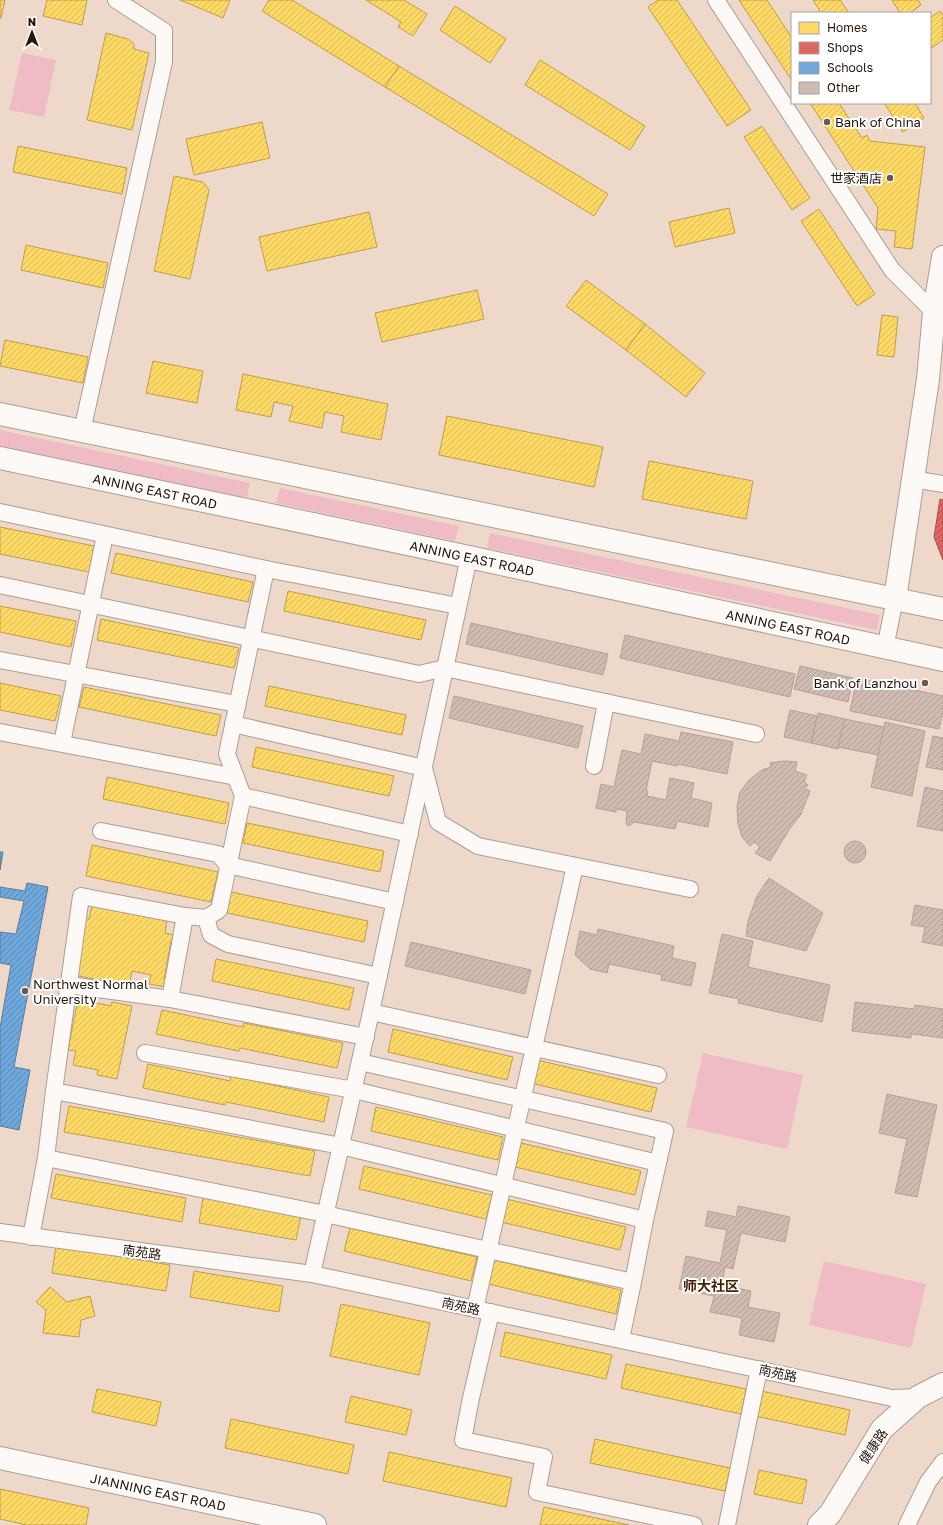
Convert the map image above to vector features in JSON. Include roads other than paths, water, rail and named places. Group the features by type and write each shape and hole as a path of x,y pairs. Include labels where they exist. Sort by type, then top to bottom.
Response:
{"main road":[{"path":"895,599 928,380 934,312 943,257"},
{"path":"0,414 943,609"},
{"name":"ANNING EAST ROAD","path":"0,458 469,557 943,660"},
{"name":"健康路","path":"819,1525 830,1514 882,1429 918,1397 943,1384"},
{"name":"JIANNING EAST ROAD","path":"0,1458 315,1525"}],"street":[{"path":"82,431 164,62 164,31 116,0"},
{"path":"716,0 892,270 934,312"},
{"path":"913,479 943,484"},
{"path":"0,512 105,535 458,606"},
{"path":"62,743 105,535"},
{"path":"312,1274 366,1037 469,557"},
{"path":"31,1237 46,1158 81,896 185,916 206,918 219,910 243,796 227,754 266,568"},
{"path":"0,585 252,637 418,674 445,668 756,734"},
{"path":"885,648 895,599"},
{"path":"0,660 237,704"},
{"path":"594,766 606,702"},
{"path":"233,724 424,768"},
{"path":"0,732 236,778"},
{"path":"424,768 438,822 478,846 690,889"},
{"path":"243,796 410,834"},
{"path":"101,831 218,854 228,865 395,902"},
{"path":"476,1309 575,866"},
{"path":"170,999 185,916"},
{"path":"206,918 211,934 228,944 379,976"},
{"path":"69,985 170,999 366,1037"},
{"path":"371,1012 658,1075"},
{"path":"145,1052 354,1090 658,1163"},
{"path":"360,1062 665,1131 621,1339"},
{"path":"54,1091 341,1146 503,1184 645,1220"},
{"path":"46,1158 326,1214 633,1282"},
{"name":"南苑路","path":"0,1232 312,1274 892,1398 943,1396"},
{"path":"491,1312 463,1440 544,1457 537,1492 694,1525"},
{"path":"727,1525 760,1369"},
{"path":"907,1525 928,1482 943,1462"}],"place":[{"name":"Bank of China","path":"827,122"},
{"name":"世家酒店","path":"890,178"},
{"name":"Bank of Lanzhou","path":"925,683"},
{"name":"Northwest Normal University","path":"25,991"}],"district":[{"name":"师大社区","path":"711,1285"}]}
